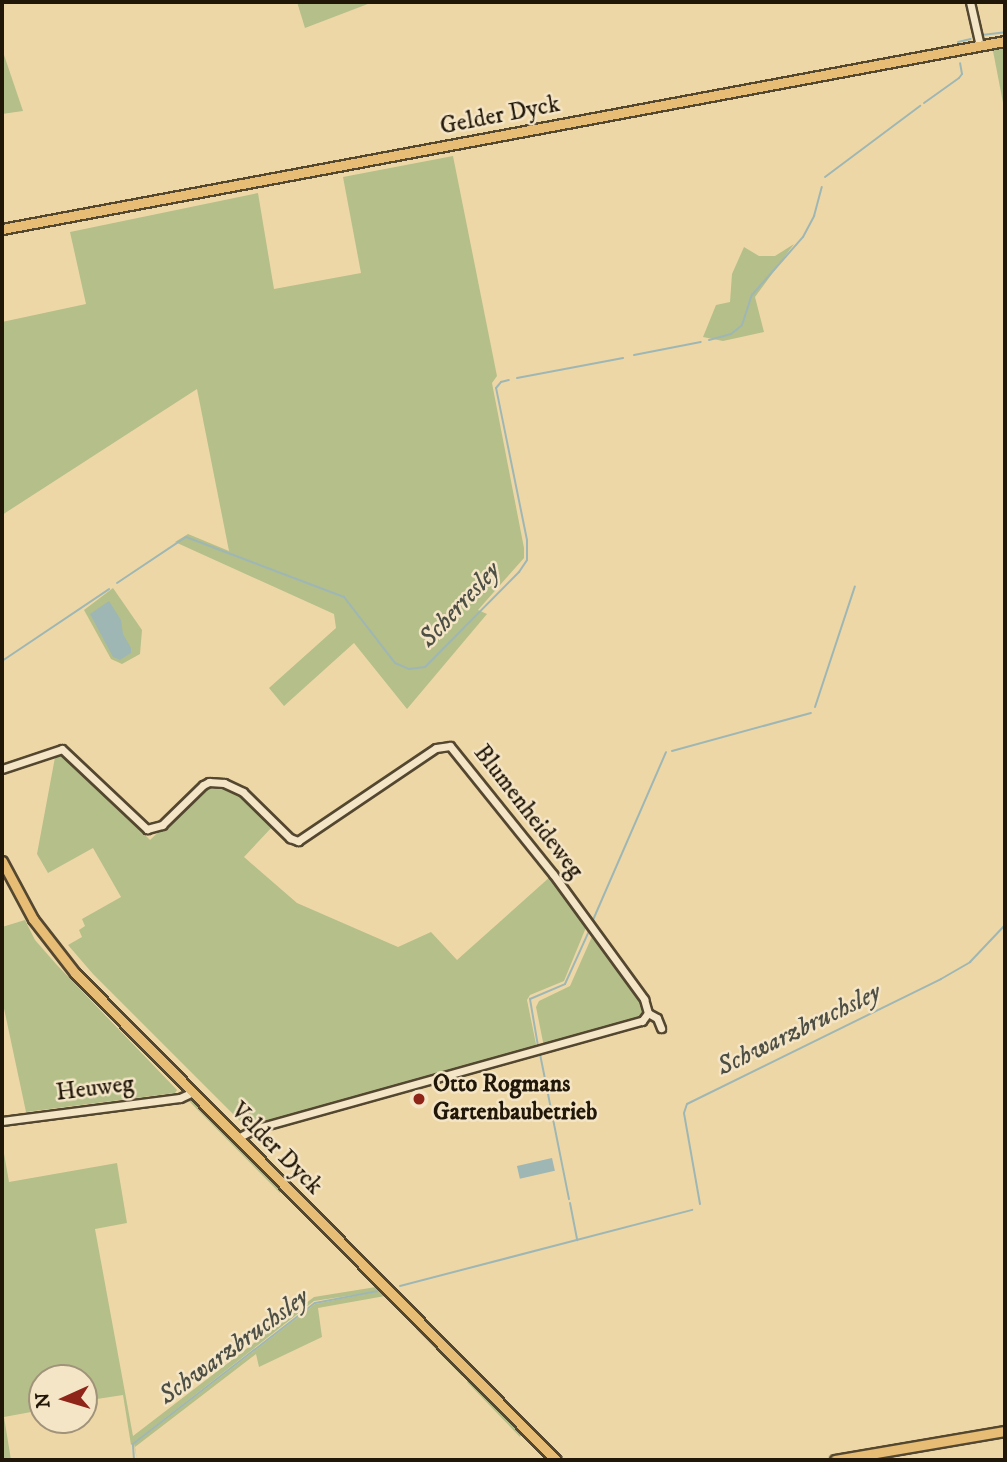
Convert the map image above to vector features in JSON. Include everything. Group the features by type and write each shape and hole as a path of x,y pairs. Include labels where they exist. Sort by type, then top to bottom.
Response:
{"main road":[{"name":"Gelder Dyck","path":"2,229 1005,41"},
{"name":"Velder Dyck","path":"2,861 33,919 75,973 556,1460"},
{"path":"835,1460 1005,1431"},
{"name":"Velder Dyck","path":"545,1446 564,1460"}],"street":[{"path":"970,2 979,46"},
{"name":"Blumenheideweg","path":"2,769 62,749 147,829 162,825 203,785 209,782 224,783 243,792 290,838 298,841 436,748 450,746 553,874 644,999 648,1013 657,1018 661,1028"},
{"path":"238,1138 254,1129 642,1021 648,1013"},
{"name":"Heuweg","path":"2,1121 180,1098 193,1092"}],"green space":[{"path":"297,2 373,2 305,28"},
{"path":"1005,44 1005,113 993,51 997,46"},
{"path":"2,49 23,111 2,114"},
{"path":"453,156 497,376 492,383 524,558 478,610 487,614 407,709 354,643 284,706 269,688 336,628 334,614 175,542 188,534 229,551 197,389 2,515 2,322 86,304 70,232 258,193 274,289 361,273 343,177"},
{"path":"794,244 755,297 764,332 723,341 703,337 716,305 730,302 732,274 744,247 759,256 775,256"},
{"path":"113,588 142,630 140,654 122,664 111,659 84,610"},
{"path":"56,752 105,794 150,840 203,790 222,785 235,789 273,826 244,857 297,903 398,947 431,932 457,960 551,876 587,925 564,981 530,995 527,1000 537,1049 248,1129 93,974 68,945 82,937 79,930 85,926 82,919 121,897 93,848 48,873 37,854"},
{"path":"25,920 35,940 177,1090 175,1093 26,1112 2,999 2,927"},
{"path":"594,932 640,997 644,1008 643,1016 544,1047 536,1007 539,1001 570,986"},
{"path":"193,1098 282,1188 280,1193 189,1101 2,1125"},
{"path":"2,1142 9,1182 117,1163 127,1223 95,1229 133,1436 314,1297 376,1287 336,1247 340,1246 415,1325 385,1296 318,1308 322,1337 259,1367 256,1354 135,1447 137,1460 134,1444 315,1304 380,1291 314,1301 131,1445 123,1395 98,1399 98,1364 28,1364 28,1413 4,1417 11,1460 2,1460"},
{"path":"421,1327 468,1374 466,1376 462,1376 416,1329"},
{"path":"473,1379 523,1430 520,1437 467,1382"}],"water":[{"path":"109,601 121,620 123,634 131,648 131,653 120,660 113,657 90,614"},
{"path":"552,1158 555,1171 520,1179 517,1166"}],"waterway":[{"name":"Scherresley","path":"982,35 1005,32"},
{"name":"Scherresley","path":"958,42 971,39"},
{"name":"Scherresley","path":"924,103 959,78 962,74 960,63"},
{"name":"Scherresley","path":"825,177 920,106"},
{"name":"Scherresley","path":"709,340 731,334 742,325 752,295 803,237 814,216 822,187"},
{"name":"Scherresley","path":"634,355 701,342"},
{"name":"Scherresley","path":"517,378 623,358"},
{"name":"Scherresley","path":"117,583 186,537 344,597 395,663 409,669 425,667 519,572 527,560 527,540 496,388 501,382 509,380"},
{"path":"815,707 855,586"},
{"name":"Scherresley","path":"2,661 109,589"},
{"path":"672,751 811,713"},
{"path":"593,920 666,752"},
{"name":"Schwarzbruchsley","path":"700,1204 684,1113 687,1104 941,979 970,962 1005,925"},
{"path":"538,1046 530,999 565,984 589,931"},
{"path":"540,1054 569,1199"},
{"path":"570,1203 577,1240"},
{"name":"Schwarzbruchsley","path":"400,1286 692,1210"},
{"name":"Schwarzbruchsley","path":"134,1460 133,1444 315,1303 378,1291"}],"place":[{"name":"Otto Rogmans Gartenbaubetrieb","path":"419,1099"}]}
